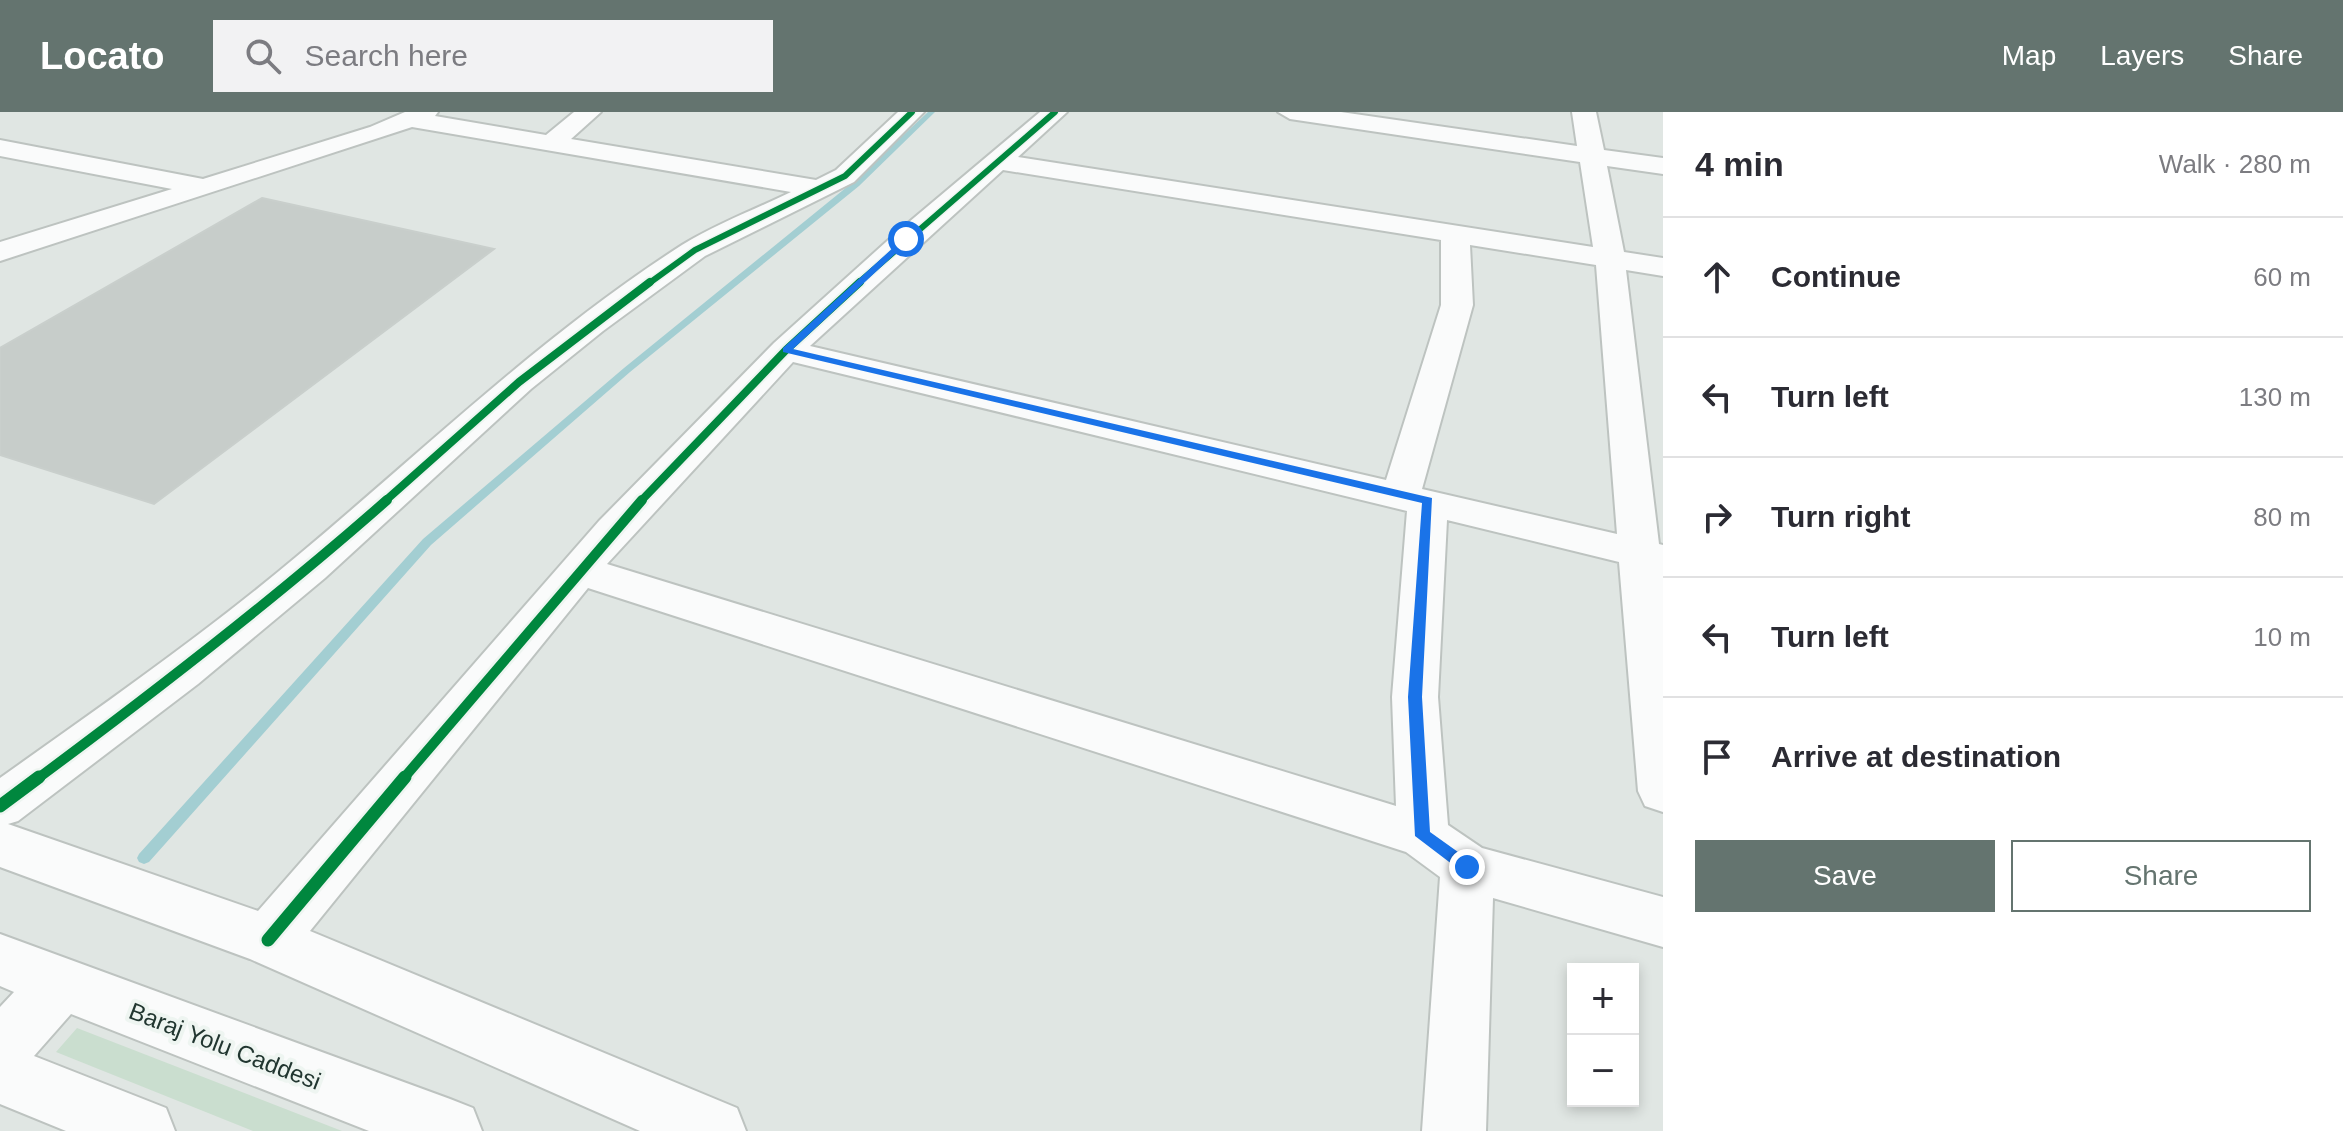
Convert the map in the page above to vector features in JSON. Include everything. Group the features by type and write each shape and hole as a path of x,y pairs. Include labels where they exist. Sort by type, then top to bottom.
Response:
{"street":[{"path":"552,142 589,112"},
{"path":"268,940 613,530 786,350 1055,112"},
{"path":"1290,112 1663,166"},
{"path":"1584,112 1610,259 1652,556 1663,791"},
{"path":"0,806 66,761 310,568 519,382 592,324 695,250 772,209 822,189 858,167 868,151 905,113"},
{"path":"0,252 420,116 822,189"},
{"path":"0,148 198,186"},
{"path":"997,161 1663,267"},
{"path":"1454,1131 1445,851 1415,697 1414,498 1457,305 1455,234"},
{"path":"786,350 1652,556"},
{"path":"579,570 1663,922"},
{"path":"0,844 268,940 714,1131"},
{"name":"Baraj Yolu Caddesi","path":"0,960 450,1131"},
{"path":"0,1050 61,984"},
{"path":"0,1073 143,1131"}],"green space":[{"path":"77,1028 342,1131 253,1131 56,1052"}],"building":[{"path":"262,198 494,249 154,504 0,455 0,348"}],"waterway":[{"path":"144,858 427,542 627,370 856,184 932,112"}],"cycle path":[{"path":"0,806 182,672 310,568 519,382 592,324 695,250 845,176 912,112"},
{"path":"268,940 613,530 786,350 906,239 1055,112"}],"route":[{"path":"906,239 786,350 1428,501 1415,697 1423,836 1467,867"}]}
